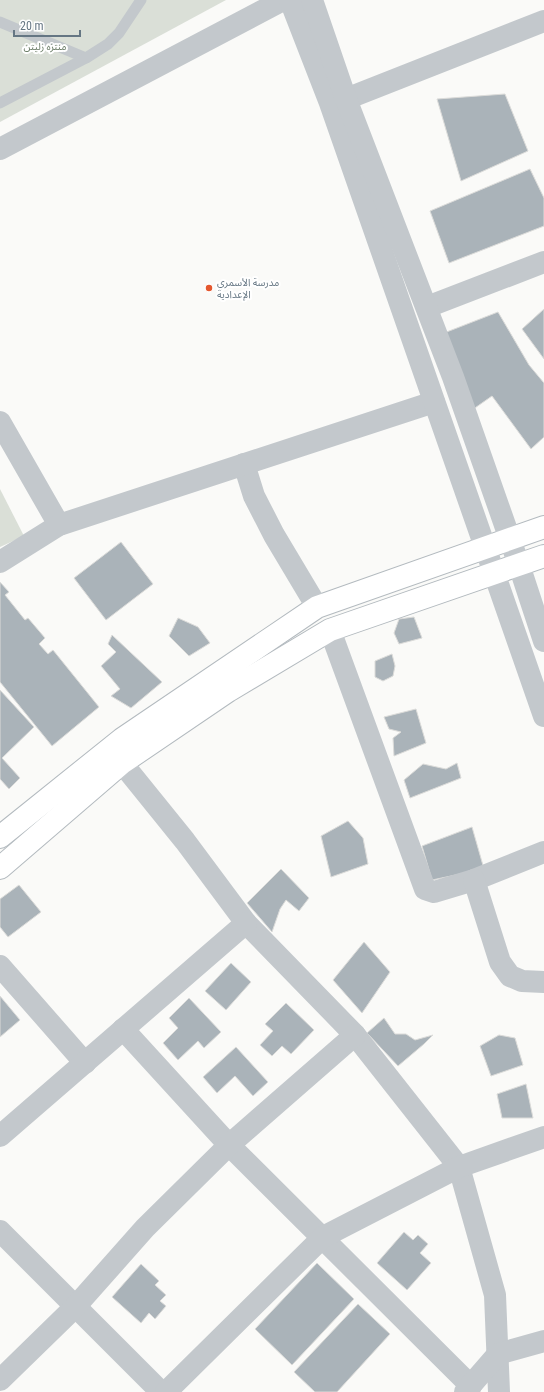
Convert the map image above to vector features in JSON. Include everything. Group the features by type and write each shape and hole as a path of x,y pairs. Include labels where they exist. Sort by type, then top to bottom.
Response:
{"main road":[{"path":"0,837 122,738 317,607 544,527"},
{"path":"0,868 122,763 228,691 330,630 544,556"}],"street":[{"path":"0,149 283,0"},
{"path":"290,0 330,103 544,716"},
{"path":"312,0 346,99 453,377 544,641"},
{"path":"346,99 544,21"},
{"path":"427,307 544,262"},
{"path":"0,562 59,525 434,402"},
{"path":"0,422 59,525"},
{"path":"244,464 254,496 270,529 317,607"},
{"path":"330,630 425,889 434,892 474,880 544,852"},
{"path":"122,763 185,841 246,923 354,1035 460,1167 495,1295 499,1392"},
{"path":"474,880 500,962 510,976 522,981 544,982"},
{"path":"0,1136 246,923"},
{"path":"0,966 85,1063"},
{"path":"123,1030 229,1145 323,1237 468,1389 498,1354 544,1341"},
{"path":"0,1380 75,1307 145,1228 229,1145 354,1035"},
{"path":"166,1392 323,1237 460,1167 544,1137"},
{"path":"0,1230 161,1392"}],"lane":[{"path":"0,103 86,58 108,44 119,33 141,0"},
{"path":"0,22 86,58"}],"green space":[{"name":"منتزه زليتن","path":"0,0 226,0 0,122"},
{"path":"0,489 24,536 0,547"}],"building":[{"path":"505,94 528,151 461,181 437,99"},
{"path":"530,169 544,198 544,226 449,263 430,211"},
{"path":"544,309 544,359 522,329"},
{"path":"498,312 529,365 544,383 544,437 531,449 492,396 472,410 444,333"},
{"path":"121,542 153,584 106,620 74,578"},
{"path":"0,582 9,592 5,595 25,620 28,618 45,638 39,644 48,654 53,650 99,707 52,746 0,682"},
{"path":"414,617 422,638 399,644 394,633 399,619"},
{"path":"178,618 198,627 210,643 189,656 169,636"},
{"path":"112,635 162,682 131,708 111,696 120,689 101,666 116,652 108,644"},
{"path":"392,654 395,666 393,676 383,681 375,677 375,661"},
{"path":"0,690 34,727 2,758 20,778 9,789 0,779"},
{"path":"416,709 426,743 394,756 393,738 401,732 389,729 384,717"},
{"path":"457,763 461,778 410,798 404,780 423,764 446,769"},
{"path":"348,821 363,838 368,864 331,877 321,836"},
{"path":"472,827 484,869 432,880 422,846"},
{"path":"281,869 309,898 299,911 286,900 280,909 272,932 247,903"},
{"path":"19,885 41,912 8,937 0,927 0,899"},
{"path":"364,942 390,972 362,1013 333,980"},
{"path":"231,963 251,982 226,1010 205,991"},
{"path":"0,996 20,1020 0,1037"},
{"path":"189,998 221,1032 204,1048 198,1041 178,1060 163,1043 178,1028 169,1018"},
{"path":"286,1003 314,1030 291,1054 282,1046 272,1056 260,1045 273,1031 265,1024"},
{"path":"384,1018 395,1034 406,1034 415,1040 433,1035 398,1066 367,1033"},
{"path":"499,1035 515,1038 523,1065 491,1076 480,1046"},
{"path":"236,1047 268,1082 253,1096 235,1076 217,1093 203,1077"},
{"path":"526,1084 533,1118 502,1118 497,1094"},
{"path":"404,1232 413,1240 418,1235 428,1244 420,1253 431,1263 407,1290 377,1263"},
{"path":"317,1263 354,1299 292,1365 255,1329"},
{"path":"141,1264 159,1281 155,1285 166,1295 160,1301 166,1306 155,1319 149,1313 141,1323 112,1297"},
{"path":"358,1304 390,1334 337,1392 315,1392 294,1372"}],"place":[{"name":"مدرسة الأسمري الإعدادية","path":"209,288"}]}
